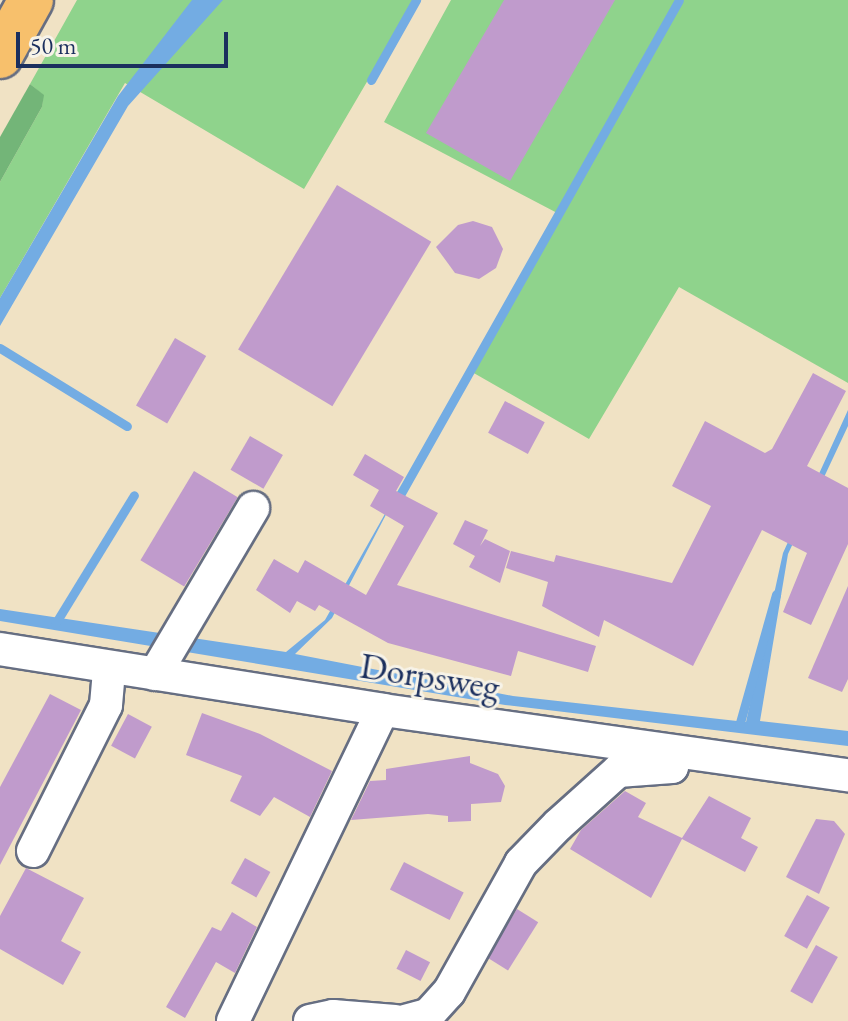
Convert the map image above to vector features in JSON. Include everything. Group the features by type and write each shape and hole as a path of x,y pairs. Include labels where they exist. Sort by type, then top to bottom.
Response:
{"highway":[{"path":"0,56 31,0"}],"street":[{"path":"155,674 253,508"},
{"name":"Dorpsweg","path":"0,649 109,669 383,710 848,775"},
{"path":"33,851 106,705 109,669"},
{"path":"233,1021 383,710"},
{"path":"405,1021 428,1015 449,992 521,863 558,825 618,771 672,767 675,753"},
{"path":"310,1021 333,1016 395,1021"}],"green space":[{"path":"77,0 415,0 304,189 125,83 0,298 0,182 42,107 43,95 30,84"},
{"path":"451,0 848,0 848,383 679,287 589,439 472,372 561,215 384,122"},
{"path":"30,84 44,95 42,107 0,182 0,137"}],"water":[{"path":"192,0 223,0 128,106 0,326 0,298 118,96"},
{"path":"848,410 848,426 788,554 760,721 848,731 848,746 505,705 0,621 0,609 286,652 325,620 403,482 332,618 295,654 513,696 746,722 783,553"}],"building":[{"path":"504,0 615,0 510,181 426,133"},
{"path":"337,185 431,242 332,406 238,350"},
{"path":"473,221 492,227 503,249 496,268 479,279 455,273 436,247 458,225"},
{"path":"175,338 206,356 167,424 136,406"},
{"path":"813,373 846,391 807,466 848,488 848,544 811,625 783,612 807,553 762,530 693,666 604,620 599,637 542,606 548,582 506,568 511,551 554,562 556,555 672,583 711,506 672,486 705,421 765,453 772,449"},
{"path":"505,401 545,422 528,454 488,433"},
{"path":"250,436 283,455 263,489 230,470"},
{"path":"365,454 404,477 396,491 438,513 397,585 596,646 588,672 518,651 511,676 388,643 319,605 315,611 297,601 290,613 256,590 274,559 298,573 305,560 366,595 404,526 370,506 379,490 353,475"},
{"path":"194,471 238,497 184,586 140,560"},
{"path":"465,520 488,530 480,546 485,539 510,551 500,583 469,567 475,556 453,544"},
{"path":"848,586 848,679 842,692 808,678"},
{"path":"50,694 81,710 0,865 0,787"},
{"path":"202,713 260,734 332,771 310,817 274,797 260,816 230,801 242,776 186,755"},
{"path":"128,714 152,727 135,758 111,746"},
{"path":"470,756 470,763 498,774 505,786 501,802 471,804 471,821 448,822 448,816 428,814 351,820 370,781 386,780 386,769"},
{"path":"625,791 646,803 638,817 682,838 709,796 751,818 741,838 758,847 745,872 682,839 651,898 570,849 581,830"},
{"path":"816,819 834,821 845,834 819,894 786,877"},
{"path":"245,858 270,872 256,897 231,883"},
{"path":"404,862 464,892 450,920 390,890"},
{"path":"26,868 84,898 61,941 81,952 63,985 0,949 0,916"},
{"path":"807,895 830,908 807,949 784,936"},
{"path":"517,909 538,922 508,971 487,957"},
{"path":"232,912 257,927 235,973 216,962 185,1018 166,1007 212,927 221,931"},
{"path":"816,945 838,957 812,1003 790,991"},
{"path":"406,950 430,962 421,981 396,969"}],"waterway":[{"path":"371,80 416,0"},
{"path":"396,502 679,0"},
{"path":"0,348 127,426"},
{"path":"55,624 134,495"},
{"path":"739,726 776,594"}]}
